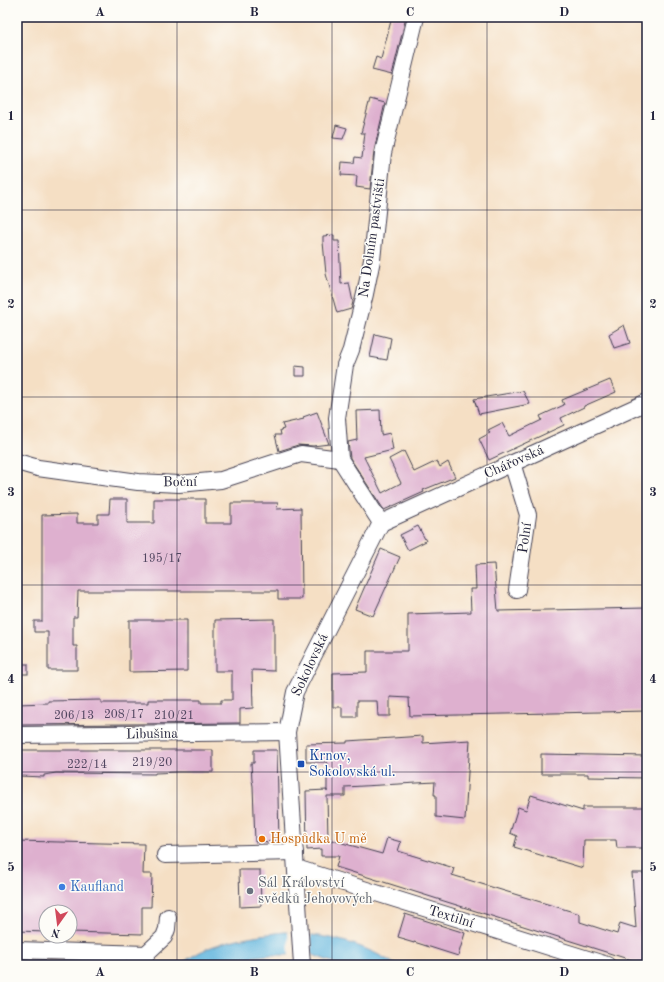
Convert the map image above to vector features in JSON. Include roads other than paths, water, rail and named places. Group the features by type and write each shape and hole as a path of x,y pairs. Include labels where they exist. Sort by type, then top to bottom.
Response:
{"street":[{"name":"Na Dolním pastvišti","path":"340,459 337,418 344,365 351,350 365,294 372,260 384,153 416,17"},
{"name":"Chářovská","path":"381,523 647,402"},
{"name":"Boční","path":"17,462 38,468 138,482 179,484 221,480 302,454 340,459"},
{"path":"340,459 381,523"},
{"name":"Polní","path":"512,463 528,515 517,590"},
{"name":"Sokolovská","path":"302,965 287,732 295,692 381,523"},
{"name":"Libušina","path":"17,735 287,732"},
{"path":"165,856 295,852"},
{"name":"Textilní","path":"296,868 607,965"},
{"path":"134,965 164,937 167,929 168,916"},
{"path":"17,950 147,954"}],"water":[{"path":"285,932 315,935 343,941 369,950 396,965 340,965 313,955 269,955 250,957 229,965 180,965 191,957 216,945 257,935"}],"place":[{"name":"Krnov, Sokolovská ul.","path":"301,764"},
{"name":"Hospůdka U mě","path":"262,839"},
{"name":"Kaufland","path":"62,887"},
{"name":"Sál Království svědků Jehovových","path":"250,891"}]}
